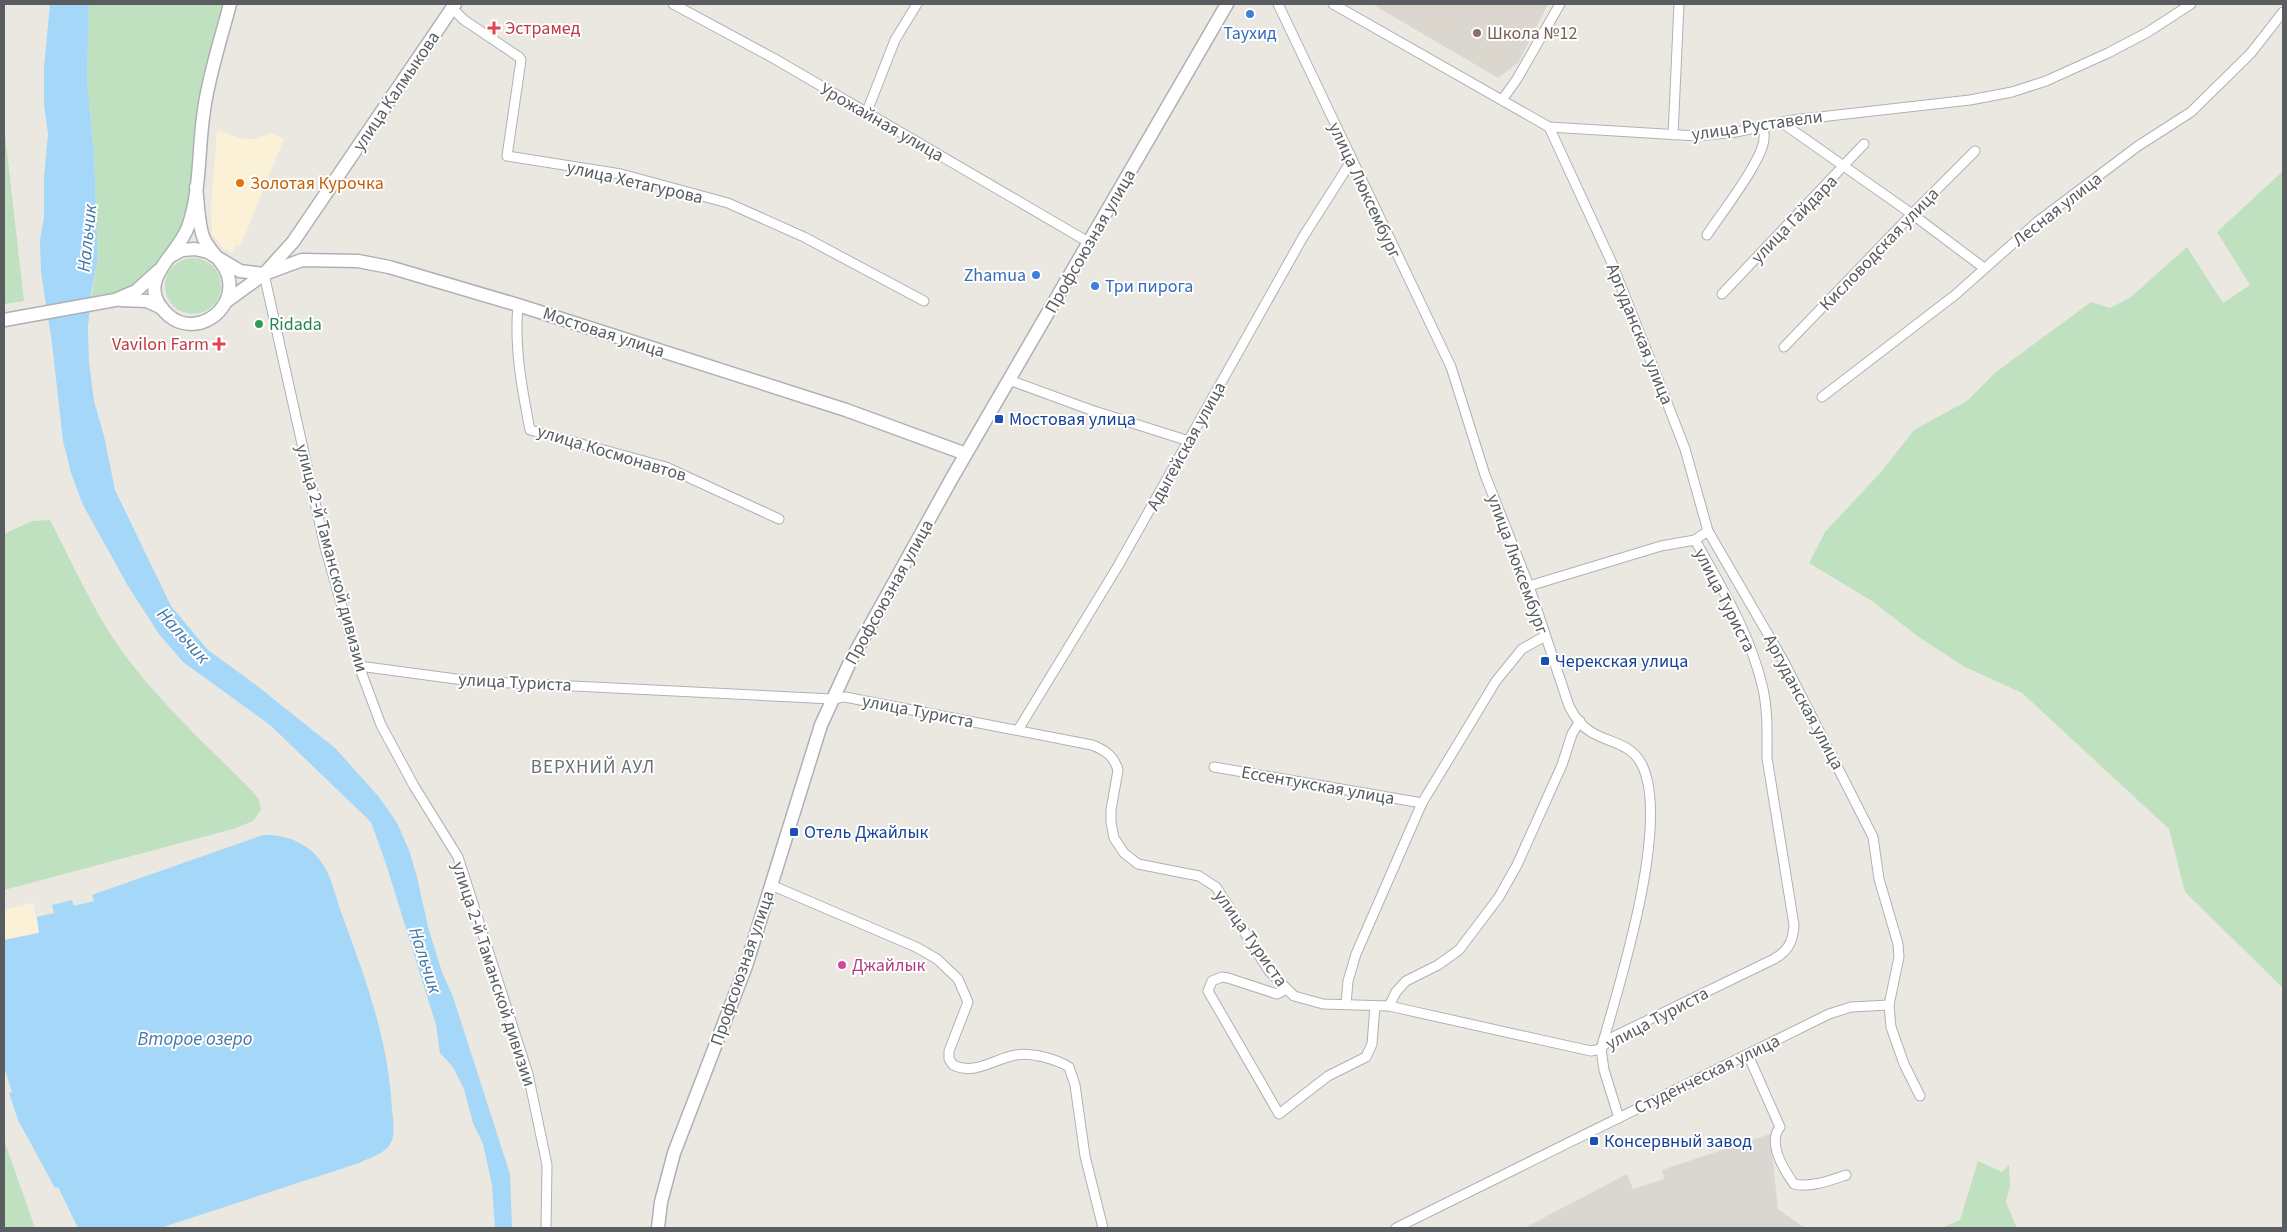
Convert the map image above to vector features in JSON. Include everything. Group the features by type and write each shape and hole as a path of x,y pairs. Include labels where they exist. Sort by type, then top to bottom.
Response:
{"street":[{"path":"4,320 110,301 136,291 158,271 182,240 188,226 196,186 204,110 230,4"},
{"name":"Урожайная улица","path":"673,4 776,59 866,114 1090,243"},
{"path":"866,114 895,40 917,4"},
{"name":"Профсоюзная улица","path":"658,1228 662,1196 674,1153 746,966 811,756 832,699 874,617 966,454 1228,4"},
{"name":"улица Люксембург","path":"1278,4 1453,372 1485,475 1529,586 1566,699 1580,721 1590,732 1632,751 1644,770 1650,792 1650,821 1639,902 1601,1049 1604,1070 1618,1118"},
{"name":"улица Руставели","path":"1333,4 1549,127 1698,136 1736,132 1780,122 1970,100 2022,89 2064,74 2108,53 2148,32 2191,4"},
{"path":"1502,100 1517,79 1560,4"},
{"path":"1672,135 1679,4"},
{"name":"улица Калмыкова","path":"264,274 293,242 454,6"},
{"name":"улица Хетагурова","path":"454,6 464,20 520,57 507,156 621,174 728,204 804,237 924,301"},
{"name":"Лесная улица","path":"1822,398 1955,295 2037,222 2138,146 2191,112 2251,52 2283,12"},
{"path":"1780,122 1845,166 1984,268"},
{"path":"1708,235 1730,203 1760,152 1765,137 1762,126"},
{"name":"Аргуданская улица","path":"1549,127 1612,261 1684,449 1708,531 1783,660 1873,837 1879,879 1898,944 1899,957 1889,1005 1891,1028 1896,1045 1920,1096"},
{"name":"улица Гайдара","path":"1722,294 1864,144"},
{"name":"Кисловодская улица","path":"1784,347 1975,151"},
{"name":"Адыгейская улица","path":"1018,730 1118,566 1303,237 1352,160"},
{"path":"196,186 203,236 229,279 230,290 227,301"},
{"path":"170,256 182,250 195,249 208,252 240,271 264,274"},
{"name":"Мостовая улица","path":"264,274 302,260 358,261 389,266 518,305 846,410 966,454"},
{"path":"158,271 155,290 162,308 170,317 180,322 191,324 202,323 212,318 227,301 264,274"},
{"name":"улица 2-й Таманской дивизии","path":"264,274 325,547 359,666 382,725 414,786 458,857 528,1074 547,1165 546,1228"},
{"path":"110,301 147,302 162,308"},
{"name":"улица Космонавтов","path":"518,305 516,325 518,352 530,430 666,467 779,519"},
{"path":"1009,380 1090,410 1188,441"},
{"path":"1529,586 1661,546 1695,540 1708,531"},
{"name":"улица Туриста","path":"359,666 471,681 832,699 845,697 1092,745 1113,758 1118,770 1111,810 1111,822 1117,845 1128,857 1138,864 1199,876 1216,887 1254,950 1285,990 1294,996 1308,1002 1323,1004 1389,1006 1591,1050 1601,1049 1609,1039 1779,956 1787,950 1793,932 1785,866 1770,780 1764,691 1752,650 1742,626 1695,540"},
{"path":"1346,1004 1348,981 1356,954 1397,864 1422,803 1496,680 1522,649 1545,636"},
{"path":"1389,1006 1396,992 1406,981 1438,965 1459,950 1499,897 1517,865 1562,766 1572,734 1580,721"},
{"name":"Ессентукская улица","path":"1214,767 1422,803"},
{"path":"771,885 916,947 949,969 962,986 968,1002 949,1051 949,1059 953,1066 970,1069 1020,1054 1057,1061 1069,1067 1075,1084 1085,1156 1103,1228"},
{"path":"1285,990 1277,994 1235,979 1222,977 1212,981 1208,992 1278,1114 1328,1076 1366,1057 1372,1044 1375,1006"},
{"name":"Студенческая улица","path":"1396,1228 1748,1056 1813,1021 1840,1010 1889,1005"},
{"path":"1748,1056 1780,1127 1774,1136 1775,1144 1778,1154 1794,1184 1800,1186 1846,1175"}],"shaded area":[{"name":"Школа №12","path":"1372,4 1548,4 1518,63 1498,78"},
{"name":"Золотая Курочка","path":"217,130 242,139 255,139 272,133 284,139 240,247 236,245 232,253 223,248 212,234 211,208"},
{"path":"33,903 39,932 4,940 4,910"},
{"name":"Консервный завод","path":"1770,1134 1778,1209 1802,1226 1810,1228 1524,1228 1627,1174 1633,1189 1664,1179 1662,1170"}],"green space":[{"path":"89,4 230,4 216,55 189,226 136,291 90,305 98,258 94,155 87,79"},
{"path":"4,126 24,301 4,304"},
{"path":"2283,171 2283,988 2185,892 2169,829 2022,693 1965,667 1920,638 1872,601 1809,563 1825,532 1881,472 1914,430 1967,401 1996,372 2091,302 2110,308 2131,297 2187,247 2223,303 2250,285 2217,232"},
{"path":"187,258 199,258 213,266 221,280 219,297 213,306 199,314 187,314 177,309 170,302 165,292 165,280 170,270 177,263"},
{"path":"50,520 90,598 117,644 164,702 253,792 259,800 261,810 253,821 233,829 4,890 4,534 32,521"},
{"path":"4,1140 35,1228 4,1228"},
{"path":"1978,1161 2002,1172 2009,1165 2010,1186 2006,1202 2017,1228 1945,1228 1960,1220"}],"water":[{"name":"Нальчик","path":"50,4 89,4 87,79 94,155 98,258 91,294 88,328 89,363 94,401 104,436 115,490 171,606 208,650 256,685 335,748 379,797 397,823 409,850 428,927 442,972 453,997 510,1174 512,1228 495,1228 492,1185 483,1144 473,1123 464,1089 453,1067 440,1053 436,1025 371,822 270,725 183,662 159,634 128,586 83,505 71,473 63,441 52,343 41,272 40,240 44,217 44,178 48,134 44,104 44,68"},
{"name":"Второе озеро","path":"263,835 281,836 305,846 319,858 329,877 367,985 381,1034 390,1084 394,1125 390,1145 383,1152 359,1163 160,1228 78,1228 58,1187 55,1188 18,1120 9,1093 12,1092 4,1067 4,940 39,933 37,917 54,913 52,905 72,900 74,906 94,901 92,895"}],"place":[{"name":"Таухид","path":"1250,14"},
{"name":"Эстрамед","path":"494,28"},
{"name":"Школа №12","path":"1477,33"},
{"name":"Золотая Курочка","path":"240,183"},
{"name":"Zhamua","path":"1036,275"},
{"name":"Три пирога","path":"1095,286"},
{"name":"Ridada","path":"259,324"},
{"name":"Vavilon Farm","path":"219,344"},
{"name":"Мостовая улица","path":"999,419"},
{"name":"Черекская улица","path":"1545,661"},
{"name":"Отель Джайлык","path":"794,832"},
{"name":"Джайлык","path":"842,965"},
{"name":"Консервный завод","path":"1594,1141"}],"district":[{"name":"ВЕРХНИЙ АУЛ","path":"593,766"}]}
